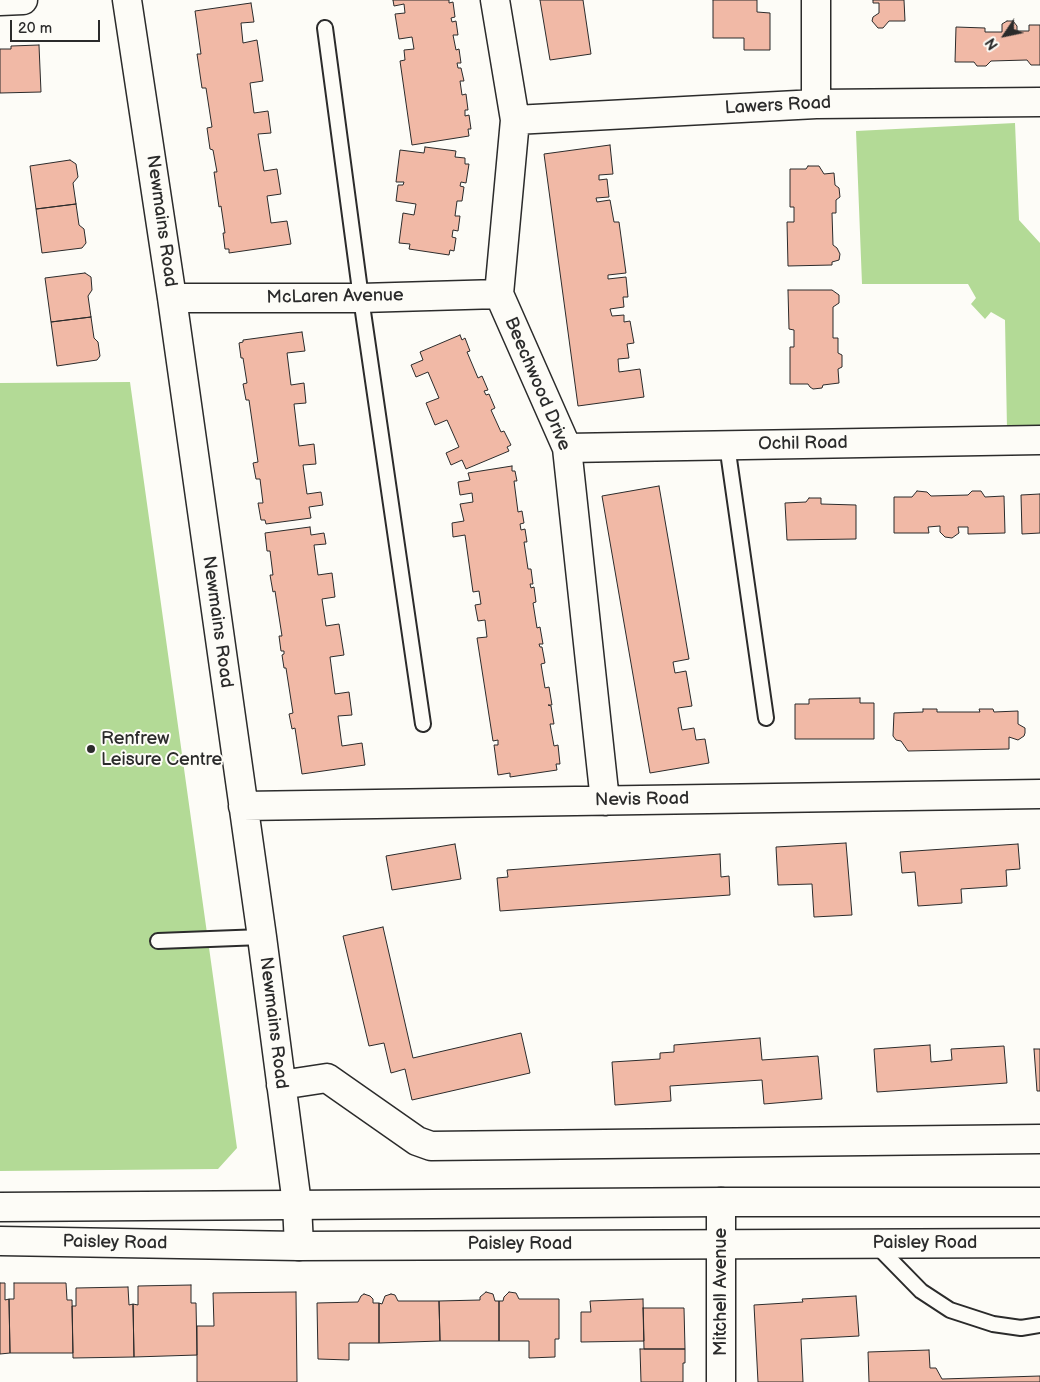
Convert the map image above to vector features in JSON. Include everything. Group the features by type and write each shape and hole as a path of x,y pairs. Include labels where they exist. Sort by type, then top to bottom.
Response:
{"street":[{"path":"0,1 23,0"},
{"name":"Newmains Road","path":"127,0 172,298 262,937 297,1204 299,1246"},
{"name":"Beechwood Drive","path":"495,0 515,120 499,294 567,448 605,801"},
{"path":"816,0 816,104"},
{"name":"Lawers Road","path":"515,120 816,104 1040,102"},
{"name":"McLaren Avenue","path":"172,298 360,298 499,294"},
{"name":"Ochil Road","path":"567,448 1040,440"},
{"name":"Nevis Road","path":"243,806 1040,794"},
{"path":"281,1084 327,1078 417,1140 430,1146 1040,1139"},
{"name":"Mitchell Avenue","path":"720,1382 721,1202"},
{"name":"Paisley Road","path":"0,1207 297,1204 1040,1202"},
{"name":"Paisley Road","path":"0,1241 299,1246 1040,1243"}],"lane":[{"path":"325,28 360,298 423,724"},
{"path":"727,445 766,718"},
{"path":"158,941 262,937"},
{"path":"874,1243 921,1291 950,1310 993,1324 1021,1328 1040,1325"}],"green space":[{"path":"1015,123 1019,220 1040,243 1040,429 1007,429 1005,320 991,312 985,319 971,304 976,298 968,284 862,284 856,131"},
{"name":"Renfrew Leisure Centre","path":"130,382 237,1148 218,1169 0,1171 0,383"}],"building":[{"path":"393,0 449,0 449,3 453,2 455,17 451,18 452,22 456,21 458,35 453,35 456,50 459,49 461,63 457,63 458,68 461,68 464,81 460,81 462,95 466,94 468,110 465,110 465,116 469,115 471,129 468,129 469,136 412,145 400,61 405,60 404,50 414,49 412,37 399,39 395,14 405,13 404,4 394,6"},
{"path":"540,0 583,0 591,54 550,60"},
{"path":"713,0 757,0 757,12 770,13 770,50 744,50 744,38 713,38"},
{"path":"873,0 904,0 905,21 889,21 883,28 878,28 872,21 873,17 879,13 879,3 873,3"},
{"path":"251,3 254,22 241,23 243,43 257,40 263,81 250,83 254,113 268,111 271,133 258,134 264,171 277,169 281,194 267,196 271,223 287,221 291,244 229,253 229,249 225,249 223,233 225,233 214,172 217,172 213,150 210,149 207,128 212,127 206,88 202,88 197,54 201,54 195,11"},
{"path":"1007,21 1013,21 1017,26 1017,31 1029,31 1029,25 1040,25 1040,65 1031,65 1027,60 991,61 986,66 977,66 974,62 955,62 956,27 985,28 985,32 1002,32 1002,24"},
{"path":"39,45 41,92 0,93 0,49 11,49 11,46"},
{"path":"610,145 613,174 599,175 599,180 607,179 609,197 596,198 597,202 610,200 614,222 619,222 626,273 608,275 608,279 626,277 628,297 623,297 624,307 610,309 612,316 624,315 624,322 630,321 634,343 627,344 629,358 618,359 619,372 640,369 644,397 578,406 544,154"},
{"path":"425,147 456,151 455,157 465,158 465,164 469,164 466,183 461,182 460,186 464,187 462,201 457,201 455,216 460,216 458,231 453,230 452,237 456,238 454,251 450,250 449,255 409,249 410,244 399,243 403,213 414,215 416,204 396,201 398,185 403,185 404,182 396,182 400,150 424,153"},
{"path":"70,160 76,164 78,177 73,183 76,204 36,209 30,166"},
{"path":"808,166 819,166 824,174 834,173 835,185 839,188 840,197 836,200 836,213 832,213 833,245 840,254 839,260 832,262 832,265 788,266 787,222 794,222 794,207 790,207 790,169 806,169"},
{"path":"76,204 79,225 84,229 86,243 82,248 42,253 36,209"},
{"path":"85,273 91,277 92,290 88,296 91,317 51,322 45,278"},
{"path":"788,290 832,290 839,295 839,303 833,307 833,338 838,338 838,353 842,355 842,367 838,369 839,383 823,385 822,388 813,389 808,384 790,384 790,347 794,347 794,330 789,329"},
{"path":"91,317 94,338 98,342 100,356 97,360 57,366 51,322"},
{"path":"302,332 305,351 287,353 291,385 304,383 306,403 294,404 299,446 314,444 316,464 303,465 307,494 321,492 323,505 309,507 311,518 266,524 265,520 261,520 258,503 263,503 260,479 256,479 253,463 258,462 249,400 246,400 243,384 247,383 239,343 243,342 243,340"},
{"path":"460,335 462,340 465,338 470,351 467,352 478,378 482,376 488,390 484,391 486,395 489,394 495,408 491,410 501,432 504,431 511,445 507,447 509,451 466,469 462,460 451,465 446,453 459,447 447,420 435,425 426,403 439,398 428,372 416,377 411,365 423,360 420,352"},
{"path":"512,466 512,471 515,471 517,481 514,481 518,512 522,511 524,523 520,524 521,530 525,529 527,542 524,542 528,569 531,569 533,584 530,584 531,588 534,587 536,602 533,603 537,628 540,627 543,644 539,644 542,647 545,663 541,664 545,688 549,687 552,705 548,705 551,706 554,724 550,724 554,746 558,745 560,764 556,764 557,770 510,777 510,773 498,775 494,745 498,745 498,740 493,741 477,638 487,637 485,620 478,621 475,605 481,604 479,591 473,592 465,535 453,537 452,523 464,521 460,504 473,502 472,493 460,495 458,482 470,480 468,473"},
{"path":"659,486 689,659 673,662 675,673 686,671 692,706 678,708 682,730 694,728 696,740 705,739 709,763 650,773 602,496"},
{"path":"917,491 927,492 931,496 968,495 972,491 981,491 985,497 1004,496 1005,533 968,534 968,527 958,527 959,533 952,538 945,537 940,532 940,526 928,527 929,533 894,533 894,497 912,497"},
{"path":"1040,494 1040,533 1022,534 1021,495"},
{"path":"809,498 821,498 821,504 856,505 856,539 787,540 785,503 806,502"},
{"path":"310,527 311,535 324,533 326,544 314,545 318,575 332,573 335,597 322,599 326,626 339,624 344,655 330,657 335,694 349,692 352,715 338,716 342,746 362,743 365,765 302,774 295,728 292,729 289,714 293,713 286,668 284,668 282,655 284,651 281,651 279,636 282,636 275,591 273,592 270,575 273,575 270,551 267,551 265,533"},
{"path":"860,698 860,703 874,703 874,739 795,739 795,704 809,704 809,699"},
{"path":"923,709 937,709 937,712 980,712 979,709 993,709 994,712 1018,711 1018,724 1025,728 1025,733 1018,740 1009,737 1009,749 908,751 901,741 896,740 893,736 894,713 923,712"},
{"path":"846,843 852,915 814,917 812,884 778,885 776,847"},
{"path":"455,844 461,879 392,890 386,856"},
{"path":"1018,844 1020,869 1006,870 1007,886 961,889 962,903 918,906 915,872 902,873 900,852"},
{"path":"720,854 721,877 729,876 730,895 500,911 497,878 508,877 507,870"},
{"path":"383,927 413,1058 521,1033 530,1073 412,1100 405,1069 391,1073 384,1043 369,1046 343,936"},
{"path":"760,1038 762,1060 818,1056 822,1099 764,1104 762,1080 670,1086 671,1101 615,1105 612,1062 660,1059 660,1053 674,1052 674,1045"},
{"path":"930,1045 931,1062 952,1060 951,1049 1004,1046 1007,1083 877,1092 874,1049"},
{"path":"1034,1049 1040,1049 1040,1091 1037,1091"},
{"path":"0,1283 5,1283 5,1300 9,1299 10,1353 0,1354"},
{"path":"14,1283 66,1283 67,1300 72,1300 73,1353 10,1353 9,1299 14,1299"},
{"path":"191,1285 191,1303 196,1303 197,1355 134,1357 133,1304 138,1305 138,1286"},
{"path":"128,1287 129,1305 133,1304 134,1357 73,1358 72,1306 76,1306 76,1288"},
{"path":"296,1292 297,1382 197,1382 197,1326 214,1326 213,1293"},
{"path":"486,1292 493,1294 495,1301 499,1301 499,1341 440,1341 439,1301 480,1300 480,1297"},
{"path":"509,1292 516,1293 519,1299 559,1299 559,1339 555,1339 555,1357 529,1358 529,1341 499,1341 499,1301 503,1301"},
{"path":"364,1294 373,1299 373,1303 379,1303 379,1343 349,1343 349,1360 318,1359 317,1303 358,1302"},
{"path":"395,1295 398,1301 439,1301 440,1341 379,1343 379,1303 382,1304 385,1296"},
{"path":"856,1296 859,1336 801,1339 803,1382 758,1382 754,1305 803,1302 802,1299"},
{"path":"643,1299 644,1341 581,1342 581,1312 591,1312 590,1301"},
{"path":"643,1308 684,1308 685,1349 644,1349"},
{"path":"640,1349 685,1349 683,1382 641,1382"},
{"path":"929,1350 930,1368 936,1368 942,1379 1040,1376 1040,1382 869,1382 868,1352"}],"place":[{"name":"Renfrew Leisure Centre","path":"91,749"}]}
